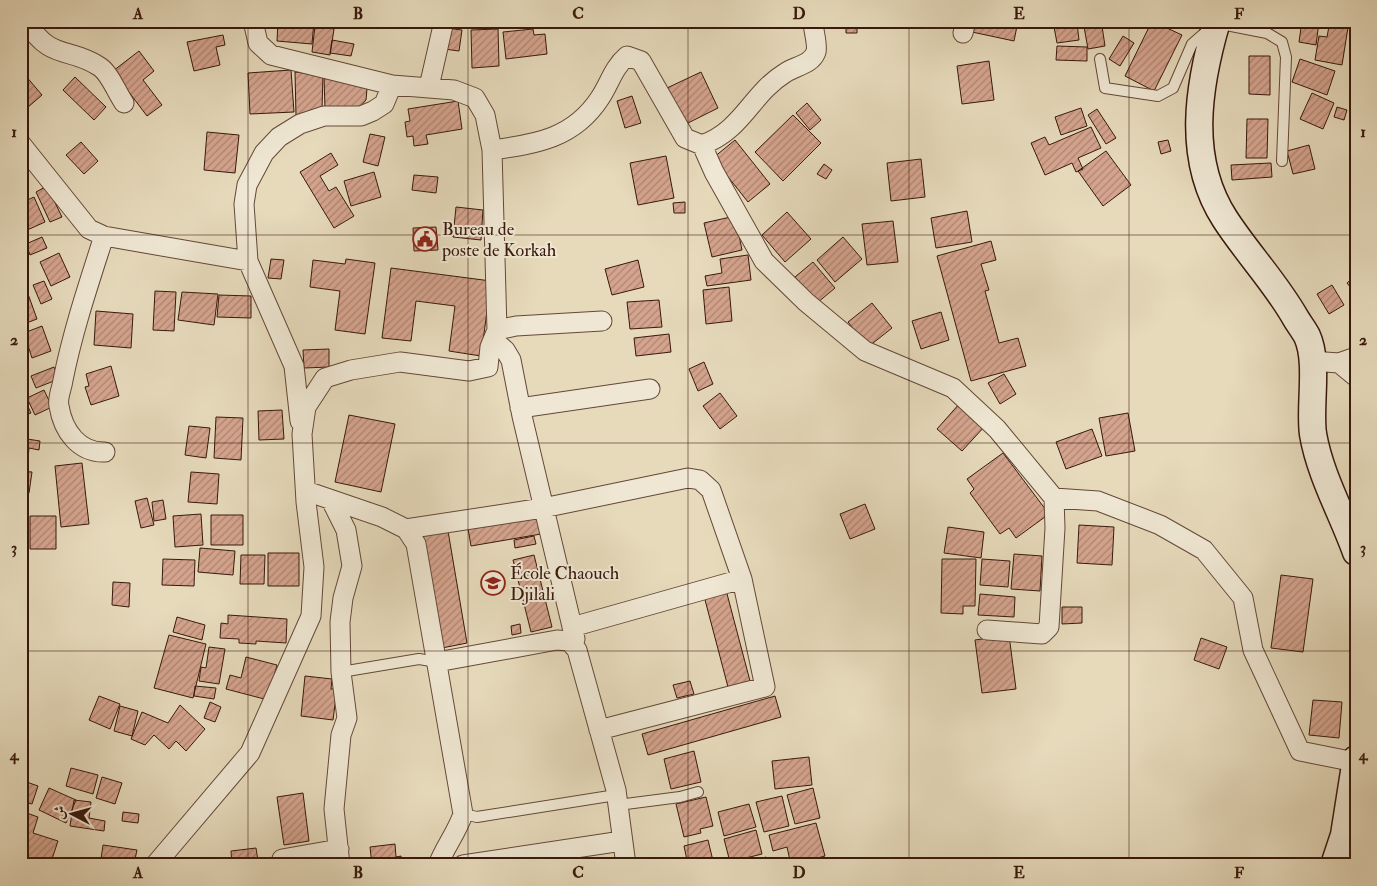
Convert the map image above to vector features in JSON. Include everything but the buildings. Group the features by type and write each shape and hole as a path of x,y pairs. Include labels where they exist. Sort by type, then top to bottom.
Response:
{"main road":[{"path":"1217,22 1203,84 1198,129 1200,160 1206,183 1224,218 1283,296 1308,337 1311,360 1313,433 1320,462 1354,544"},
{"path":"1334,865 1344,836 1356,761"}],"street":[{"path":"26,21 36,37 50,48 102,68 124,104"},
{"path":"155,865 250,753 311,616 314,567 302,434 306,407 325,378 351,370 400,362 469,371 488,367 495,335 492,150 485,115 476,98 454,90 392,85 271,55 258,43 254,21"},
{"path":"428,87 444,21"},
{"path":"492,150 521,146 556,137 579,124 600,98 617,65 627,56 640,61 685,138 702,145 719,139 768,86 785,73 810,60 816,50 813,21"},
{"path":"304,462 294,366 248,261 244,204 247,185 264,154 279,137 300,124 324,116 361,116 373,112 384,104 392,85"},
{"path":"21,144 89,229 104,236 248,261"},
{"path":"702,145 714,172 764,261 806,302 865,352 953,388 997,429 1054,498 1055,528 1049,627 1042,634 1030,635 988,630"},
{"path":"104,236 70,344 58,404 64,425 76,443 93,453 105,452"},
{"path":"495,335 516,326 602,320"},
{"path":"495,335 511,360 520,408 577,650 617,800 626,865"},
{"path":"1311,360 1347,360 1356,377"},
{"path":"520,408 650,389"},
{"path":"306,491 406,529 543,508 688,478 700,480 711,490 742,579 765,688 599,730"},
{"path":"1054,498 1098,501 1160,525 1204,550 1243,598 1253,650 1300,751 1356,761"},
{"path":"283,865 282,859 339,857 334,809 341,735 347,718 341,672 340,622 343,598 352,566 346,530 331,500"},
{"path":"406,529 416,544 463,814 459,827 444,851 438,865"},
{"path":"572,627 742,579"},
{"path":"437,662 557,640 569,641 577,650"},
{"path":"462,865 622,841"}],"lane":[{"path":"1100,59 1105,88 1158,96 1173,88 1192,44 1217,22 1267,33 1282,42 1286,56 1282,161"},
{"path":"341,672 419,659 437,662"},
{"path":"463,814 476,817 617,800 680,797 698,792"},
{"path":"21,861 23,865"}],"place":[{"name":"Bureau de poste de Korkah","path":"425,239"},
{"name":"École Chaouch Djilali","path":"493,583"}]}
